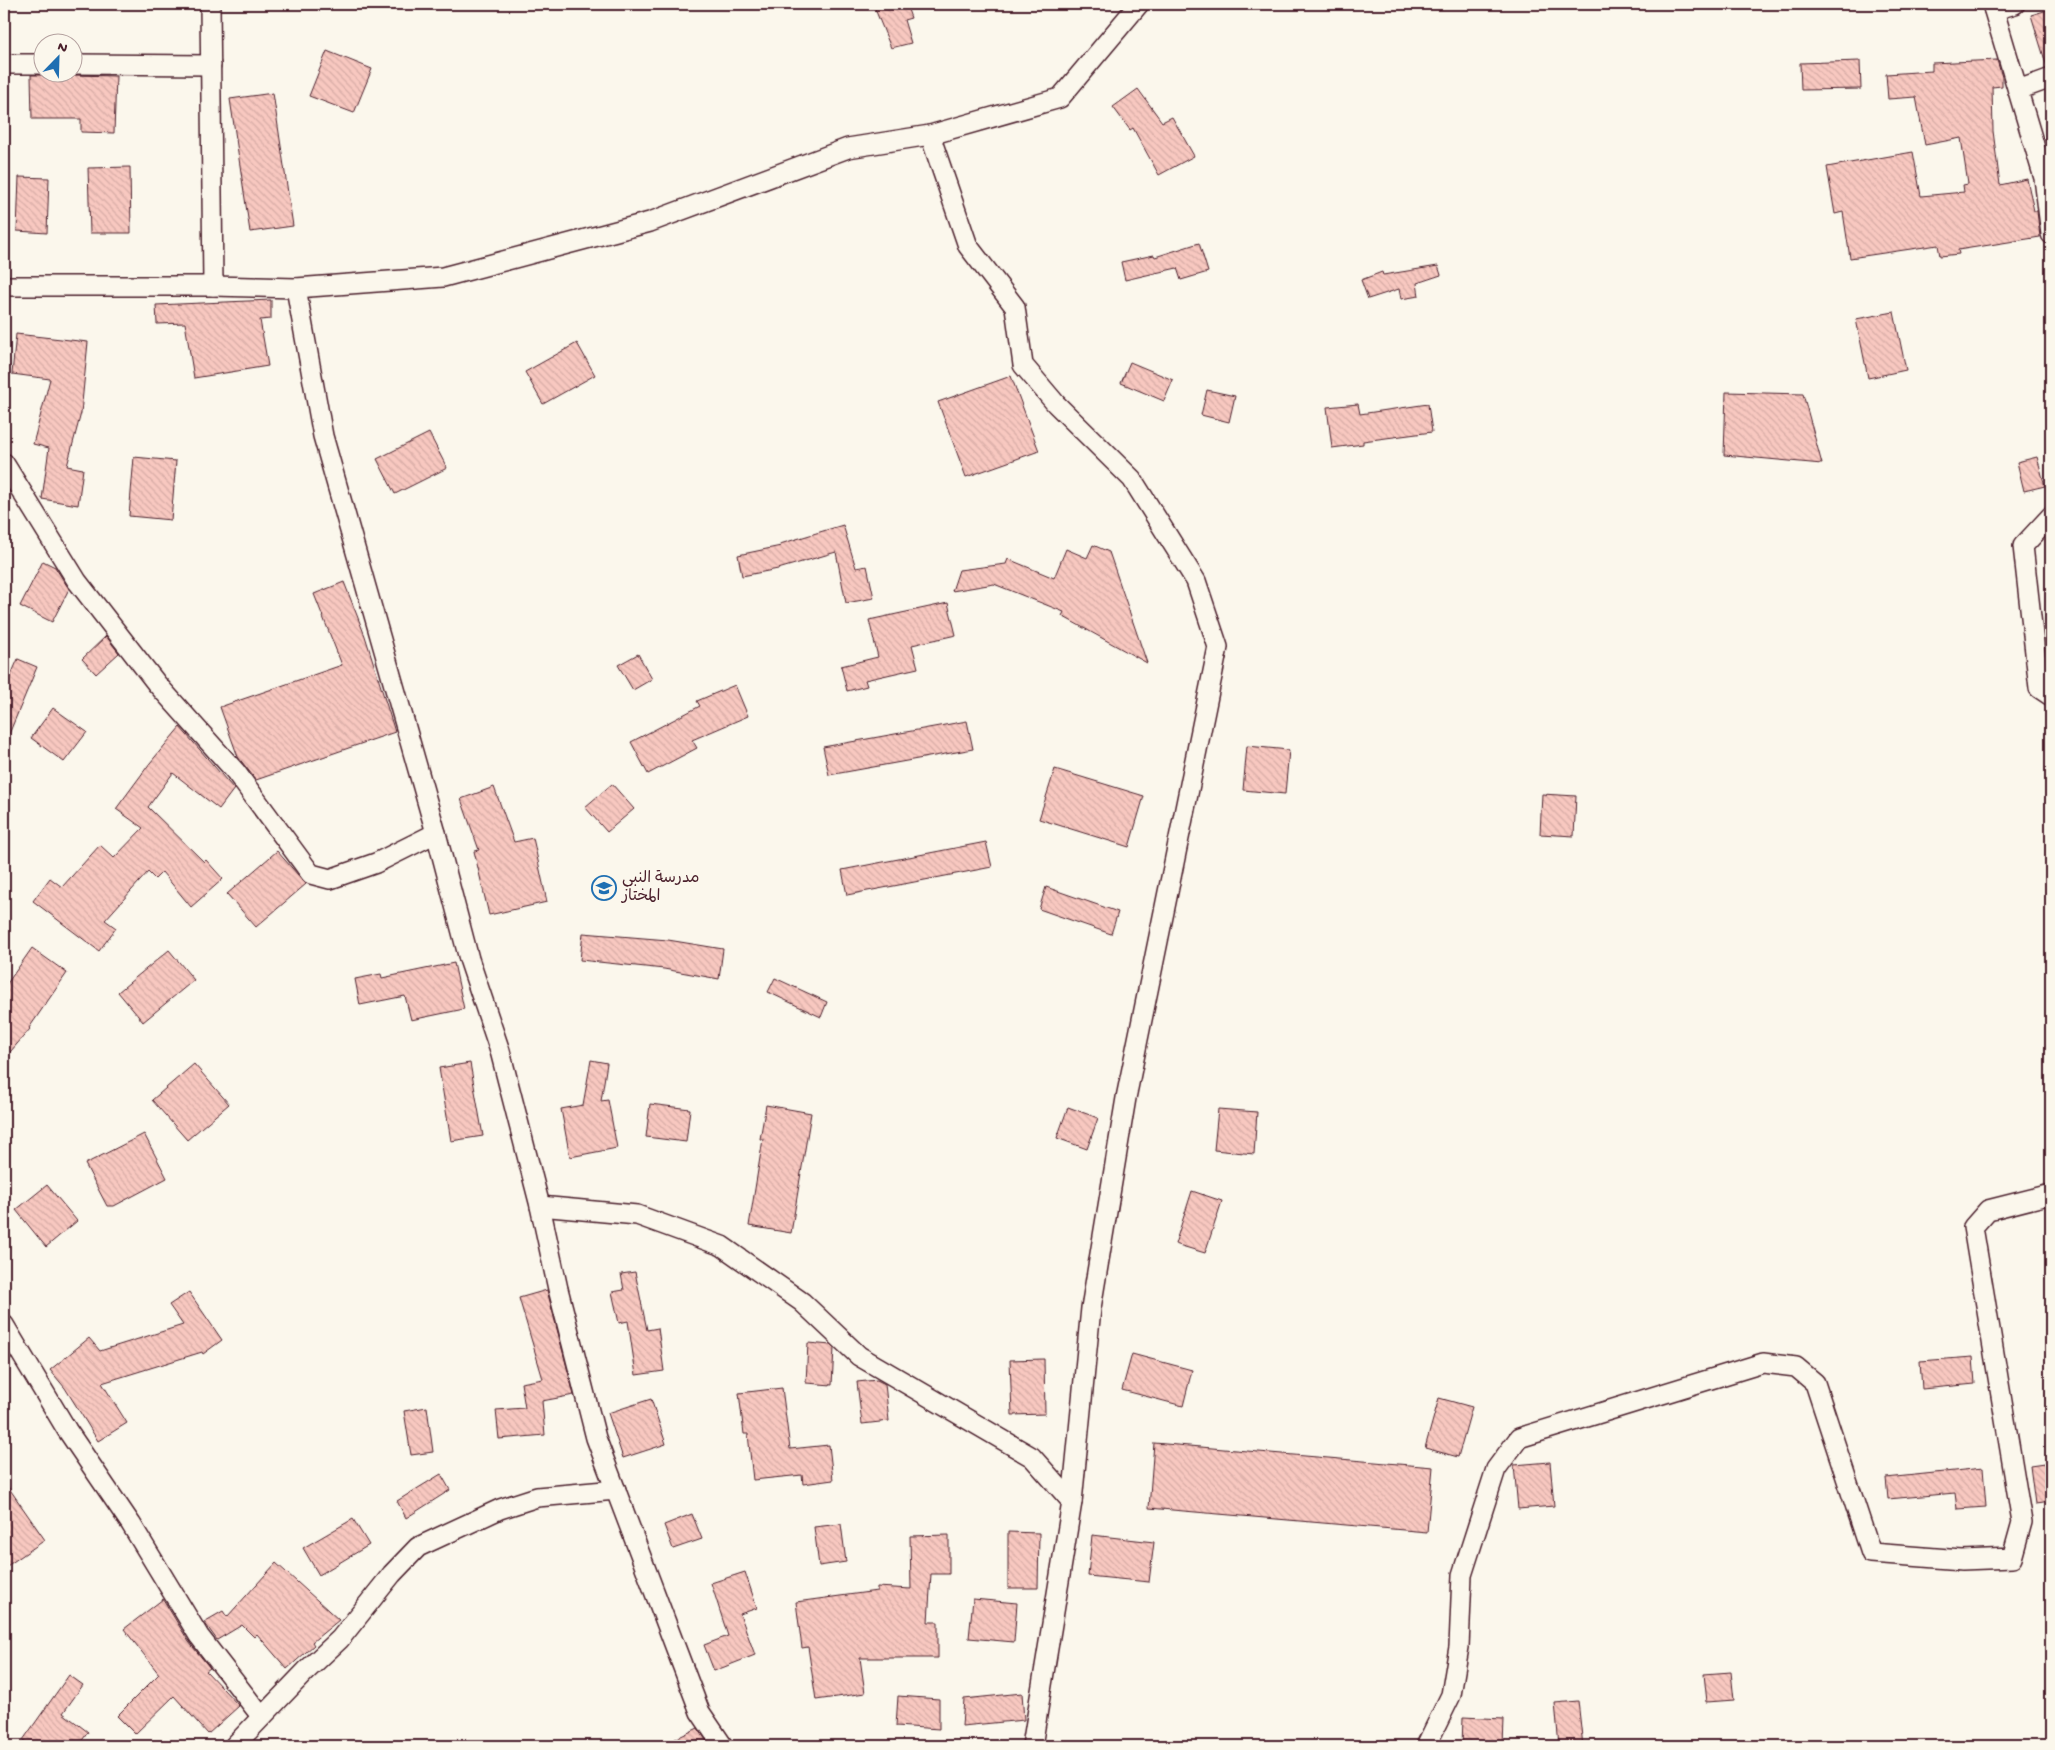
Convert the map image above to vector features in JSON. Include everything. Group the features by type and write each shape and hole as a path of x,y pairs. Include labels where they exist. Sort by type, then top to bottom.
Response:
{"street":[{"path":"210,4 213,286"},
{"path":"4,286 296,288 443,277 650,222 848,148 930,135 1060,98 1139,4"},
{"path":"2015,4 1993,7 2018,90 2048,177 2051,234"},
{"path":"4,64 32,64"},
{"path":"82,64 211,65"},
{"path":"2018,90 2051,78"},
{"path":"930,135 968,246 1015,307 1023,365 1056,404 1132,479 1196,581 1218,646 1126,1098 1091,1308 1072,1502 1032,1746"},
{"path":"296,288 323,436 436,833 469,959 500,1051 540,1206 558,1289 596,1438 700,1712 723,1746"},
{"path":"4,463 77,581 157,684 235,771 311,874 330,879 376,864 436,833"},
{"path":"2051,516 2023,546 2038,688 2051,696"},
{"path":"1426,1746 1452,1695 1459,1647 1462,1575 1496,1468 1519,1438 1763,1363 1796,1367 1815,1383 1871,1553 1962,1560 2012,1558 2022,1522 1973,1227 1988,1210 2051,1194"},
{"path":"540,1206 637,1215 722,1246 802,1302 858,1356 1032,1457 1072,1502"},
{"path":"4,1325 67,1430 131,1524 199,1636 261,1716"},
{"path":"234,1746 261,1716 340,1638 392,1574 418,1547 500,1509 537,1497 616,1490"}],"building":[{"path":"873,4 906,4 911,18 904,20 911,43 891,48"},
{"path":"2051,9 2051,67 2047,67 2031,15"},
{"path":"327,51 372,69 354,113 309,96"},
{"path":"1997,60 2002,77 2002,86 1992,87 1993,131 2000,185 2027,179 2034,211 2037,211 2040,237 1958,250 1959,254 1940,256 1938,245 1850,258 1843,212 1835,214 1827,167 1913,152 1921,196 1964,192 1963,185 1968,184 1961,138 1925,145 1916,97 1888,99 1886,74 1932,71 1932,63"},
{"path":"1860,61 1861,89 1801,90 1800,63"},
{"path":"31,75 32,82 82,82 82,75 116,76 114,133 81,132 81,119 32,119"},
{"path":"1138,89 1162,122 1172,117 1194,156 1159,175 1133,128 1130,130 1113,107"},
{"path":"273,93 293,226 250,232 230,99"},
{"path":"130,167 131,233 90,233 88,168"},
{"path":"19,177 49,178 47,233 17,231"},
{"path":"1199,243 1208,272 1181,280 1177,268 1125,280 1121,262 1154,255 1155,257"},
{"path":"1438,266 1441,275 1417,283 1419,296 1401,299 1399,289 1368,299 1361,280 1382,272 1383,275"},
{"path":"271,300 271,319 260,320 268,366 194,378 185,323 157,324 156,305"},
{"path":"1894,312 1906,370 1868,378 1856,319"},
{"path":"16,334 88,342 81,413 67,466 83,469 78,505 42,499 49,448 33,444 50,379 12,374"},
{"path":"577,343 595,375 543,404 525,372"},
{"path":"1130,362 1173,380 1164,401 1121,383"},
{"path":"1011,376 1039,451 966,477 938,402"},
{"path":"1207,390 1235,396 1229,422 1201,415"},
{"path":"1726,392 1803,394 1822,464 1724,455"},
{"path":"1358,404 1360,414 1428,404 1432,432 1363,441 1363,444 1332,448 1327,407"},
{"path":"429,433 447,468 395,494 377,459"},
{"path":"134,457 176,461 171,520 129,516"},
{"path":"2037,457 2045,486 2024,491 2017,462"},
{"path":"843,525 856,568 867,566 874,598 846,603 836,552 778,569 742,576 738,555 781,546 780,544"},
{"path":"1093,545 1109,552 1147,663 1062,616 1064,612 994,584 952,591 959,570 1006,564 1008,559 1054,578 1066,549 1087,558"},
{"path":"43,561 55,567 69,589 52,622 20,606"},
{"path":"344,582 365,636 395,732 256,780 238,757 220,707 342,665 314,594"},
{"path":"948,603 956,635 912,645 918,668 865,680 867,686 847,691 841,666 878,657 869,620"},
{"path":"106,636 119,653 96,674 82,659"},
{"path":"638,654 652,679 633,690 618,665"},
{"path":"18,659 37,667 4,746 4,691"},
{"path":"735,685 748,716 692,740 697,748 648,774 631,742 700,706 697,701"},
{"path":"53,708 87,732 64,762 31,738"},
{"path":"967,721 973,749 829,775 823,747"},
{"path":"180,727 234,789 219,809 173,773 148,807 204,862 206,860 223,879 191,907 162,872 155,879 148,872 105,920 116,928 99,951 33,901 50,878 62,887 100,845 114,858 143,828 116,809"},
{"path":"1247,746 1289,750 1285,794 1243,790"},
{"path":"1055,769 1144,796 1129,847 1039,819"},
{"path":"612,784 634,809 607,832 585,807"},
{"path":"494,787 514,842 533,838 547,902 489,915 474,851 479,850 461,799"},
{"path":"1542,794 1576,796 1574,836 1540,834"},
{"path":"986,842 992,867 847,895 842,870"},
{"path":"277,851 306,884 256,927 227,894"},
{"path":"1046,887 1118,912 1111,934 1039,909"},
{"path":"583,933 668,940 723,949 719,979 664,969 580,960"},
{"path":"32,948 67,973 30,1029 4,1059 4,988"},
{"path":"169,950 194,980 143,1022 118,992"},
{"path":"454,963 464,1009 411,1020 405,996 360,1005 355,979 381,974 382,978"},
{"path":"775,978 827,1002 821,1017 768,992"},
{"path":"591,1060 607,1063 601,1101 608,1100 617,1148 570,1157 561,1109 583,1105"},
{"path":"470,1063 483,1136 451,1141 439,1068"},
{"path":"194,1064 229,1104 187,1140 152,1100"},
{"path":"650,1104 690,1109 686,1142 646,1137"},
{"path":"766,1105 811,1113 791,1233 749,1226 763,1139 760,1139"},
{"path":"1068,1107 1098,1118 1087,1149 1057,1138"},
{"path":"1218,1109 1257,1112 1254,1154 1214,1150"},
{"path":"144,1134 167,1178 114,1206 107,1206 85,1164"},
{"path":"47,1185 77,1221 46,1247 16,1210"},
{"path":"1192,1191 1222,1201 1205,1253 1175,1244"},
{"path":"635,1272 647,1330 658,1328 664,1371 636,1375 628,1321 619,1323 612,1292 624,1290 621,1274"},
{"path":"547,1290 574,1395 542,1401 545,1435 499,1439 496,1410 525,1408 521,1383 543,1379 519,1298"},
{"path":"189,1292 222,1340 203,1354 202,1352 102,1383 127,1423 98,1441 65,1388 50,1370 89,1338 100,1351 183,1325 169,1305"},
{"path":"808,1343 831,1345 834,1348 832,1385 806,1383"},
{"path":"1132,1354 1192,1370 1183,1406 1122,1390"},
{"path":"1973,1357 1975,1384 1922,1389 1920,1361"},
{"path":"1044,1359 1045,1414 1012,1415 1010,1360"},
{"path":"877,1380 885,1384 889,1421 862,1424 857,1382"},
{"path":"782,1388 790,1449 829,1445 833,1480 803,1484 802,1475 753,1480 748,1434 744,1434 739,1393"},
{"path":"1439,1398 1472,1407 1458,1457 1425,1448"},
{"path":"651,1399 666,1444 623,1458 608,1413"},
{"path":"427,1407 433,1452 411,1455 404,1411"},
{"path":"1154,1443 1433,1467 1427,1532 1149,1508"},
{"path":"1550,1462 1554,1506 1518,1509 1514,1465"},
{"path":"2051,1463 2051,1502 2035,1504 2030,1466"},
{"path":"1983,1468 1986,1507 1957,1509 1955,1493 1888,1499 1886,1478"},
{"path":"441,1474 450,1490 406,1518 397,1501"},
{"path":"4,1481 45,1540 4,1568"},
{"path":"692,1514 702,1539 673,1549 664,1525"},
{"path":"353,1519 369,1545 319,1575 303,1548"},
{"path":"841,1524 846,1562 819,1566 814,1527"},
{"path":"1008,1532 1039,1533 1038,1588 1008,1588"},
{"path":"949,1535 949,1574 931,1574 928,1622 938,1622 938,1658 860,1658 865,1693 816,1700 808,1647 802,1648 796,1602 877,1591 877,1587 911,1589 910,1536"},
{"path":"1092,1535 1154,1542 1149,1582 1088,1576"},
{"path":"276,1563 339,1620 312,1642 314,1645 287,1669 257,1634 254,1637 242,1625 217,1640 204,1622 223,1611 227,1617"},
{"path":"745,1572 757,1608 740,1614 755,1655 714,1671 704,1645 728,1636 711,1583"},
{"path":"163,1599 189,1642 210,1668 206,1671 239,1706 208,1734 174,1696 135,1734 117,1716 159,1674 124,1629"},
{"path":"973,1599 1017,1603 1014,1642 969,1638"},
{"path":"1731,1672 1734,1700 1707,1702 1704,1674"},
{"path":"69,1675 83,1685 63,1713 88,1732 78,1746 32,1746 23,1740"},
{"path":"1022,1693 1024,1720 962,1726 964,1699"},
{"path":"898,1696 939,1699 939,1729 896,1726"},
{"path":"1578,1701 1583,1746 1559,1746 1555,1703"},
{"path":"1463,1717 1504,1719 1503,1746 1462,1746"},
{"path":"698,1728 710,1746 660,1746"}],"place":[{"name":"مدرسة النبي المختار","path":"604,888"}]}
